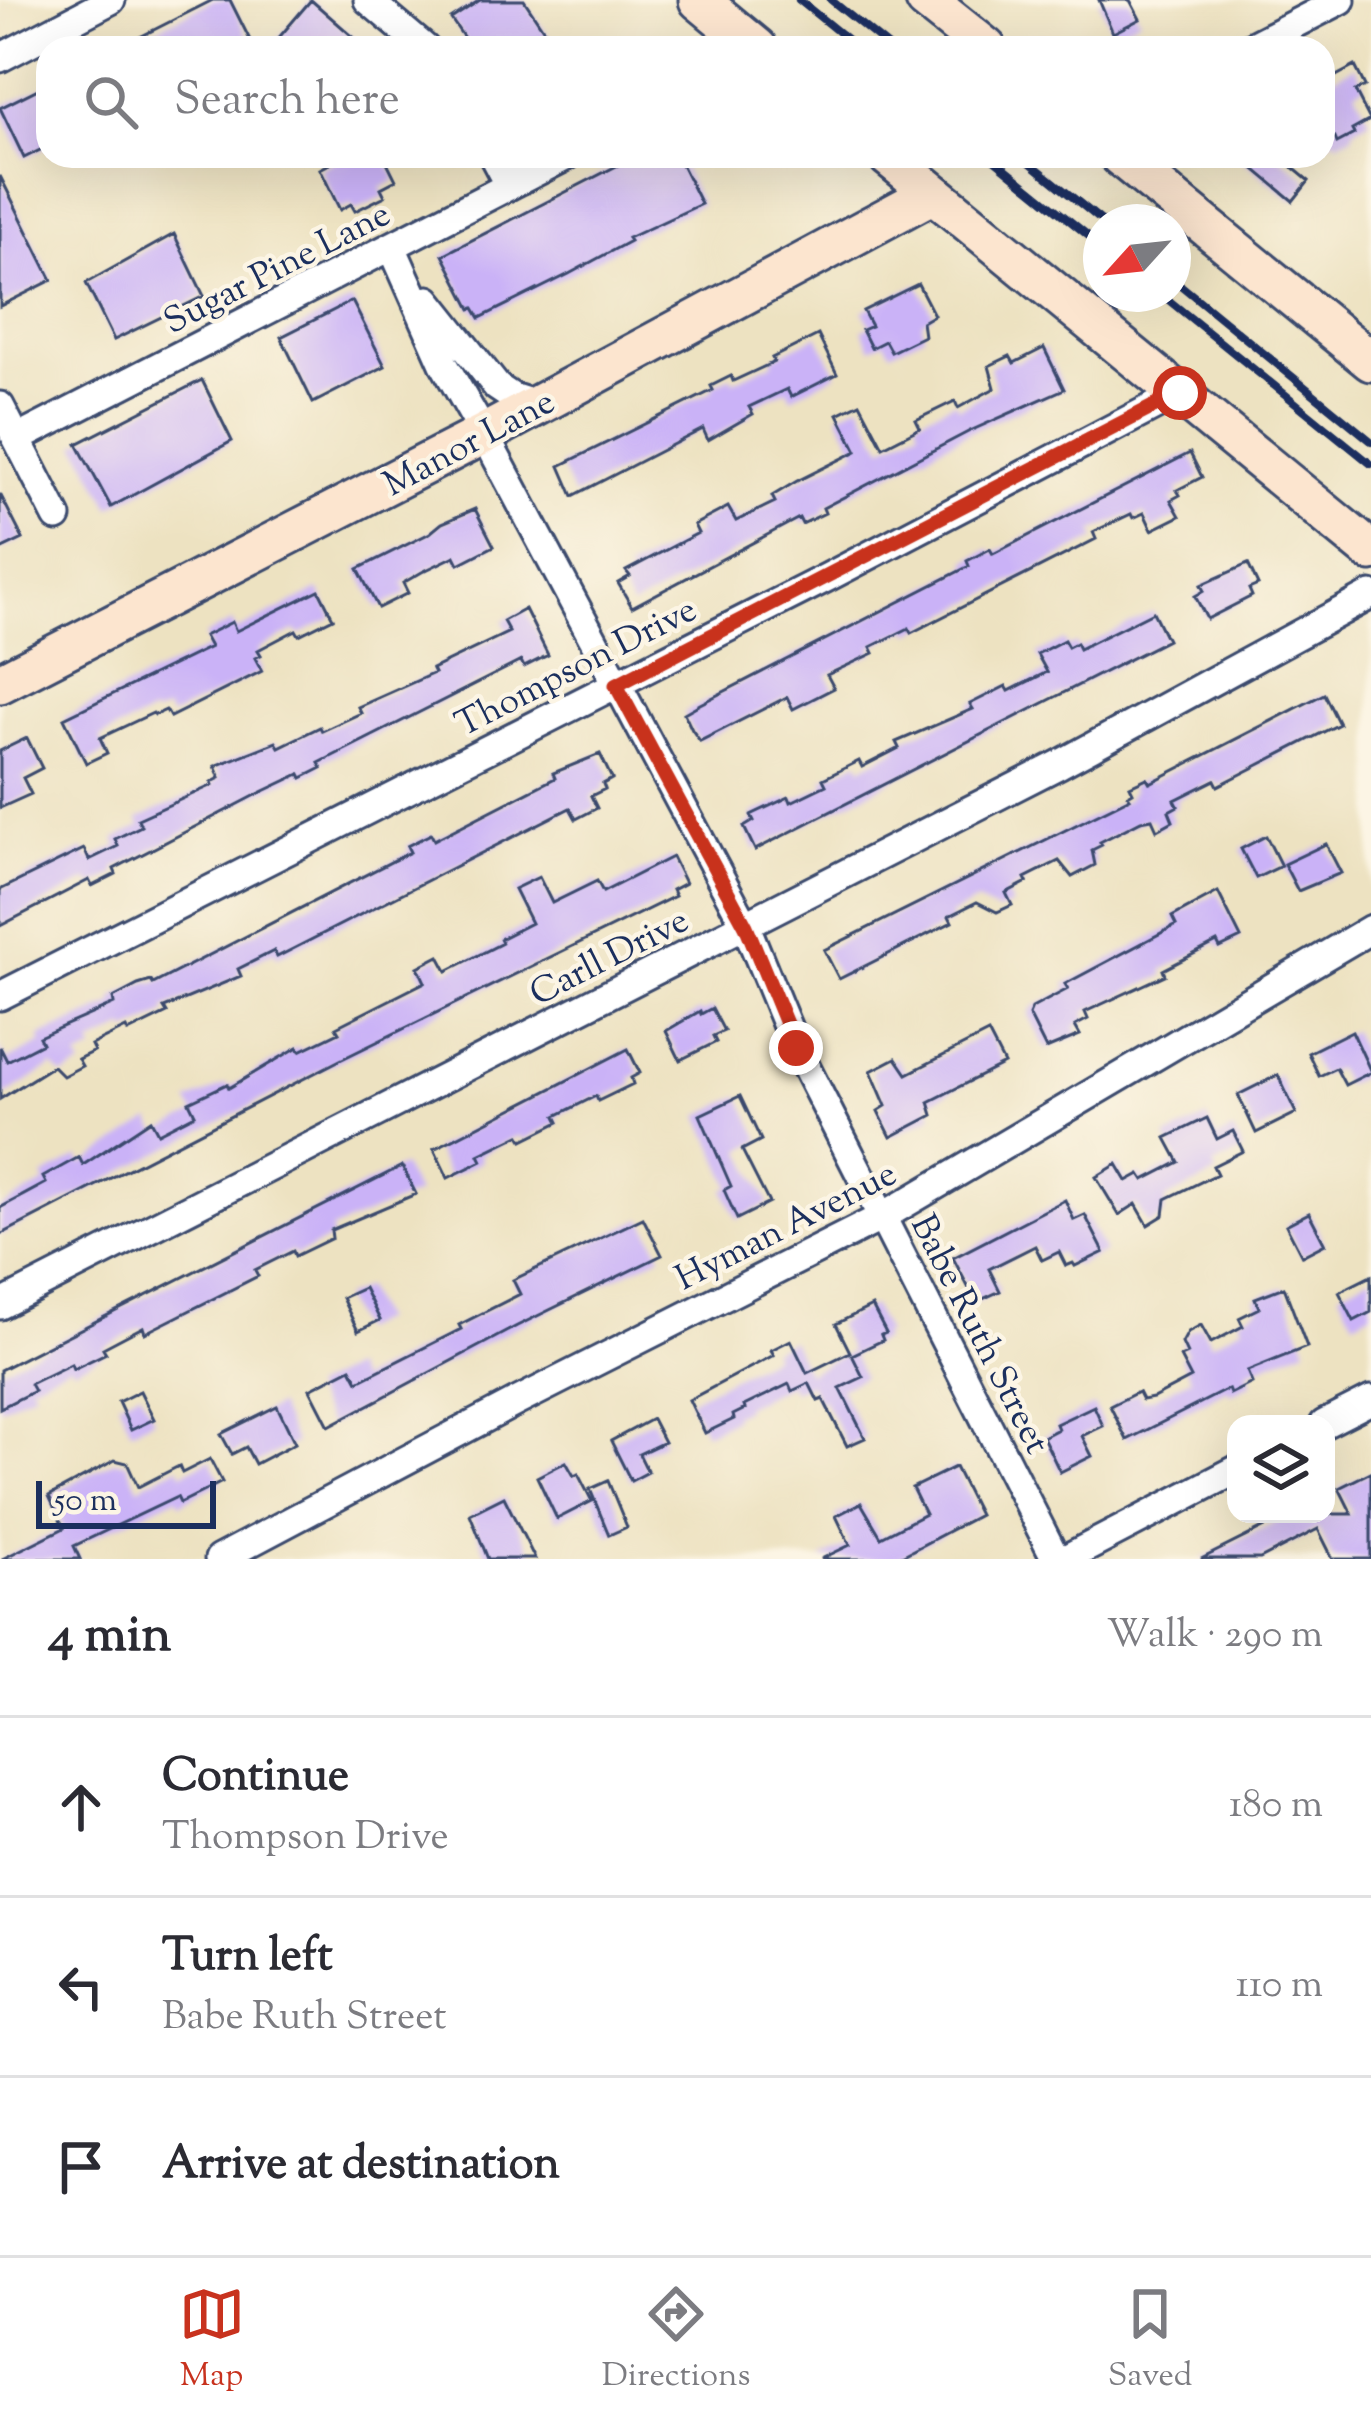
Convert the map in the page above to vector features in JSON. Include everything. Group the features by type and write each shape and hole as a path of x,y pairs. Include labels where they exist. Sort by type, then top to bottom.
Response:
{"street":[{"path":"42,36 111,0"},
{"path":"368,0 410,36"},
{"path":"699,0 742,36"},
{"path":"926,0 971,36"},
{"path":"1271,36 1341,0"},
{"path":"0,58 36,39"},
{"path":"500,168 509,186"},
{"name":"Sugar Pine Lane","path":"17,439 396,255 544,168"},
{"path":"902,168 1371,550"},
{"path":"1135,168 1371,361"},
{"name":"Manor Lane","path":"0,683 484,434 933,194"},
{"path":"396,255 496,387 512,398 537,405"},
{"name":"Babe Ruth Street","path":"396,255 444,364 746,926 796,1048 1061,1559"},
{"name":"Thompson Drive","path":"0,996 1180,393"},
{"path":"0,406 57,517"},
{"name":"Carll Drive","path":"0,1305 1060,764 1371,595"},
{"name":"Hyman Avenue","path":"219,1559 882,1217 1371,929"},
{"path":"1335,1418 1371,1400"},
{"path":"1061,1559 1227,1475"}],"building":[{"path":"213,0 230,0 248,36 142,36"},
{"path":"311,0 352,36 280,36"},
{"path":"480,0 524,0 548,36 463,36 451,19"},
{"path":"1099,0 1130,0 1140,19 1113,33"},
{"path":"1355,66 1365,86 1355,91 1370,120 1337,143 1335,138 1335,77"},
{"path":"36,90 36,152 24,158 0,108"},
{"path":"390,168 396,180 381,188 385,196 355,211 351,204 340,210 320,169"},
{"path":"613,168 683,168 701,204 480,318 443,255"},
{"path":"1253,168 1293,168 1309,181 1293,201"},
{"path":"0,176 52,280 0,306"},
{"path":"174,234 204,296 114,340 86,283"},
{"path":"918,284 934,315 922,322 924,336 891,352 885,341 871,348 862,330 871,326 863,311"},
{"path":"352,301 385,366 313,403 281,337"},
{"path":"818,335 837,374 791,397 787,389 749,407 753,414 708,440 703,429 573,496 560,466 713,390 711,386 731,376 733,381 774,362 772,358"},
{"path":"1044,348 1064,389 970,431 823,508 825,513 802,524 799,518 632,607 618,583 630,576 626,571 698,533 694,525 728,507 736,521 775,502 772,496 797,481 857,451 838,414 860,403 883,447 920,428 916,420 955,401 958,408 995,388 989,366 1010,356 1014,363"},
{"path":"202,380 232,441 111,507 77,444"},
{"path":"1190,453 1202,477 1177,490 1180,495 1171,500 1180,516 1152,530 1144,513 1133,518 1131,514 1093,532 1096,539 911,633 909,628 871,647 874,653 827,675 834,688 793,709 787,697 700,741 692,730 684,713 700,704 969,566 967,561 990,549 993,554"},
{"path":"0,494 23,539 0,550"},
{"path":"475,509 494,546 459,564 455,556 422,572 403,583 408,593 378,608 358,569"},
{"path":"1248,564 1258,585 1249,589 1252,596 1207,619 1195,596 1204,591 1201,585"},
{"path":"319,590 333,618 258,650 261,655 255,658 262,671 170,717 166,710 153,713 100,738 107,753 86,763 64,718 210,647 204,636 232,622 236,631"},
{"path":"525,609 548,655 524,667 521,661 319,763 322,768 260,793 114,869 116,874 92,886 89,880 0,926 0,890 84,849 89,860 118,846 115,839 141,826 138,819 213,785 220,778 215,766 276,742 279,747 361,713 358,707 509,632 503,621"},
{"path":"1153,612 1167,640 755,850 744,827 754,821 751,815 789,797 791,802 826,785 823,779 859,761 862,767 899,748 896,742 973,709 970,704 1047,672 1037,654 1064,640 1068,647 1076,643 1079,649"},
{"path":"1324,694 1339,724 1218,786 1215,780 1175,800 1178,806 1169,811 1173,821 1157,830 1152,819 1141,821 1100,842 1092,850 1095,865 1072,877 1059,861 1006,893 1012,905 997,912 977,902 949,916 952,922 839,979 824,950 1130,798 1130,786 1147,778 1150,783"},
{"path":"27,738 42,768 23,778 31,794 0,808 0,751"},
{"path":"600,754 612,779 591,796 597,808 576,819 570,808 277,957 274,951 238,969 241,976 164,1008 167,1013 128,1032 126,1028 91,1045 94,1051 78,1059 82,1066 63,1076 53,1066 0,1099 0,1047 7,1061 42,1043 39,1037 114,1004 113,998 138,985 153,984 410,852 407,846 431,834 434,840 555,778 553,773"},
{"path":"1266,836 1281,866 1256,878 1241,849"},
{"path":"1326,844 1341,873 1298,891 1284,864"},
{"path":"672,857 685,883 672,890 675,896 340,1060 0,1235 0,1208 46,1183 43,1177 79,1157 83,1165 151,1120 158,1133 195,1114 189,1102 227,1084 229,1088 425,982 418,967 439,956 447,971 502,943 500,939 531,923 514,889 539,877 552,903 597,881 603,892"},
{"path":"1218,892 1241,938 1220,948 1217,942 1163,970 1165,975 1085,1012 1088,1019 1075,1026 1080,1035 1046,1049 1029,1015 1032,1008 1068,989 1065,984 1176,925 1172,917"},
{"path":"712,1008 724,1031 713,1036 716,1042 680,1060 666,1031"},
{"path":"1352,1031 1371,1072 1345,1085 1336,1068 1319,1076 1308,1053"},
{"path":"988,1033 1004,1064 929,1102 933,1115 891,1137 878,1111 886,1106 871,1071 896,1058 907,1074"},
{"path":"628,1049 640,1073 631,1078 633,1084 556,1116 559,1122 523,1140 520,1135 479,1155 482,1161 448,1178 434,1149"},
{"path":"1278,1075 1296,1113 1256,1133 1238,1095"},
{"path":"740,1096 761,1140 742,1150 769,1203 737,1219 724,1190 731,1186 700,1115"},
{"path":"1207,1118 1217,1139 1233,1131 1243,1151 1213,1166 1217,1174 1166,1199 1164,1215 1148,1225 1136,1204 1119,1215 1096,1177 1117,1164 1127,1181 1140,1174 1144,1180 1179,1162 1166,1138"},
{"path":"402,1166 416,1194 331,1230 332,1238 255,1270 258,1276 145,1333 143,1327 103,1348 106,1353 30,1384 34,1391 0,1408 0,1370"},
{"path":"1065,1200 1074,1220 1085,1215 1104,1252 1066,1266 1059,1252 1042,1260 1035,1246 989,1269 1000,1291 976,1302 953,1258"},
{"path":"1309,1213 1325,1244 1302,1256 1286,1225"},
{"path":"643,1218 662,1255 329,1426 310,1389 351,1368 358,1381 461,1329 459,1325 520,1294 513,1280"},
{"path":"1371,1276 1371,1312 1354,1321 1339,1292"},
{"path":"1284,1287 1307,1347 1247,1371 1252,1383 1230,1394 1228,1389 1127,1440 1110,1406 1138,1392 1142,1400 1153,1398 1191,1378 1180,1357 1187,1354 1182,1343 1188,1332 1201,1325 1211,1343 1243,1326 1239,1318 1259,1308 1255,1298"},
{"path":"364,1288 380,1320 358,1331 342,1298"},
{"path":"872,1306 886,1333 881,1335 883,1340 852,1355 863,1377 840,1388 865,1438 847,1446 823,1399 818,1401 809,1383 792,1391 789,1384 744,1406 734,1419 705,1433 689,1400 774,1355 771,1350 791,1340 807,1373 850,1352 836,1324"},
{"path":"140,1391 154,1419 131,1430 118,1402"},
{"path":"277,1406 295,1443 255,1464 246,1447 232,1454 221,1434"},
{"path":"1094,1406 1103,1426 1082,1436 1092,1456 1060,1472 1043,1437 1058,1429 1056,1424"},
{"path":"652,1419 664,1442 639,1454 648,1472 631,1481 611,1441"},
{"path":"210,1459 222,1482 180,1503 177,1497 74,1546 80,1559 2,1559 64,1528 49,1496 115,1460 127,1463 138,1487 179,1466 182,1473"},
{"path":"566,1462 592,1501 557,1519 537,1477"},
{"path":"955,1467 979,1515 896,1559 821,1559 850,1545 836,1516 861,1503 881,1537 925,1514 912,1488"},
{"path":"1371,1472 1371,1559 1333,1559 1318,1529 1260,1559 1201,1559 1273,1523 1335,1523 1335,1514 1352,1514 1339,1488"},
{"path":"608,1481 627,1527 609,1535 590,1489"},
{"path":"504,1497 535,1559 488,1559 470,1514"}],"railway":[{"path":"799,0 843,36"},
{"path":"831,0 875,36"},
{"path":"1005,168 1083,231"},
{"path":"1037,168 1083,206"},
{"path":"1191,294 1371,441"},
{"path":"1183,312 1371,464"}],"route":[{"path":"796,1048 746,926 616,685 1180,393"}]}
